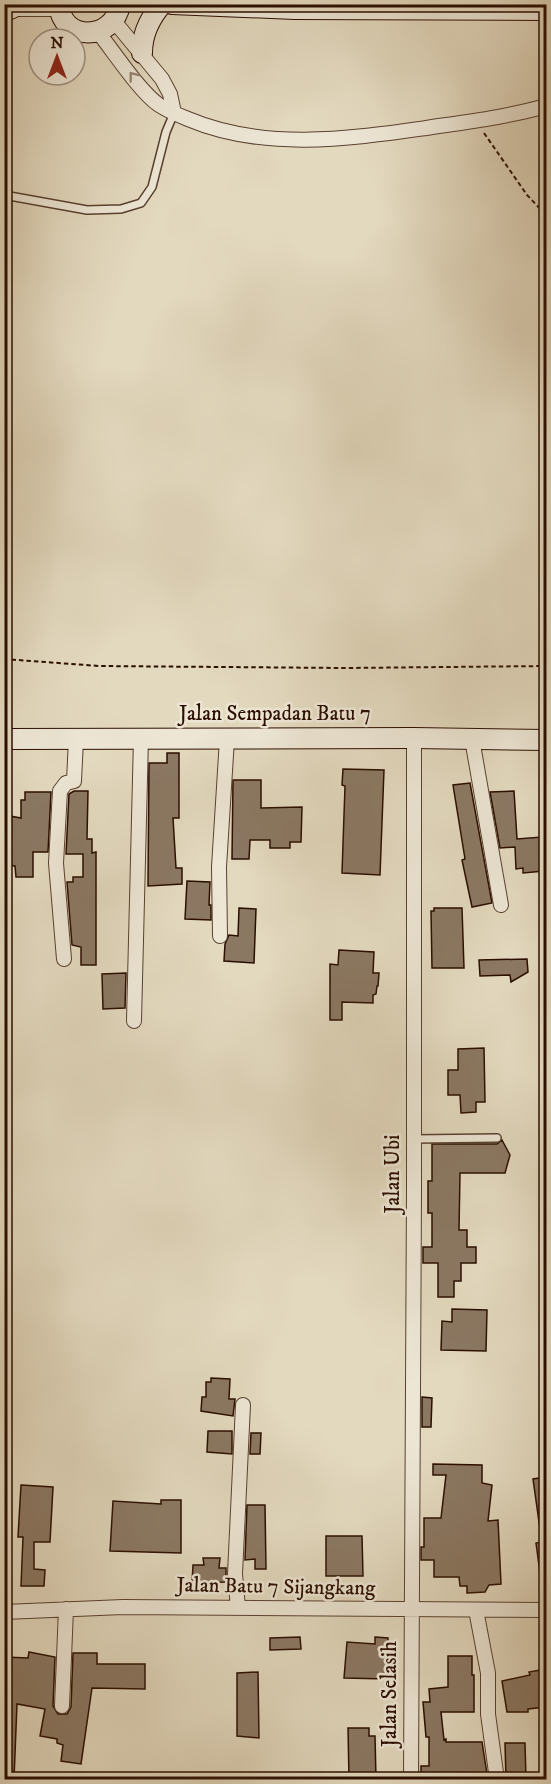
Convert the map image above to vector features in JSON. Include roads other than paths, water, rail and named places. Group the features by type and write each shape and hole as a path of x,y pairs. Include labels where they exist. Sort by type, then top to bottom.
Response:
{"street":[{"path":"142,54 144,33 162,4"},
{"path":"172,4 295,9 546,10"},
{"path":"12,8 60,7 64,19 70,26 88,33 111,19"},
{"path":"111,19 167,87 174,113"},
{"path":"111,19 153,101 210,129 290,140 331,140 475,121 546,106"},
{"path":"134,1021 141,738"},
{"name":"Jalan Ubi","path":"412,1610 414,738"},
{"name":"Jalan Sempadan Batu 7","path":"4,739 546,740"},
{"path":"64,958 56,863 57,832 60,790 66,783 74,781 76,739"},
{"path":"220,936 219,867 227,739"},
{"path":"472,739 501,905"},
{"path":"238,1608 235,1574 243,1405"},
{"name":"Jalan Batu 7 Sijangkang","path":"4,1612 66,1609 238,1608 546,1610"},
{"path":"62,1706 66,1609"},
{"name":"Jalan Selasih","path":"411,1779 412,1610"},
{"path":"476,1610 488,1673 488,1714 497,1779"}],"lane":[{"path":"4,195 87,210 121,209 141,202 152,187 166,132 174,113"},
{"path":"414,1139 497,1138"}]}
